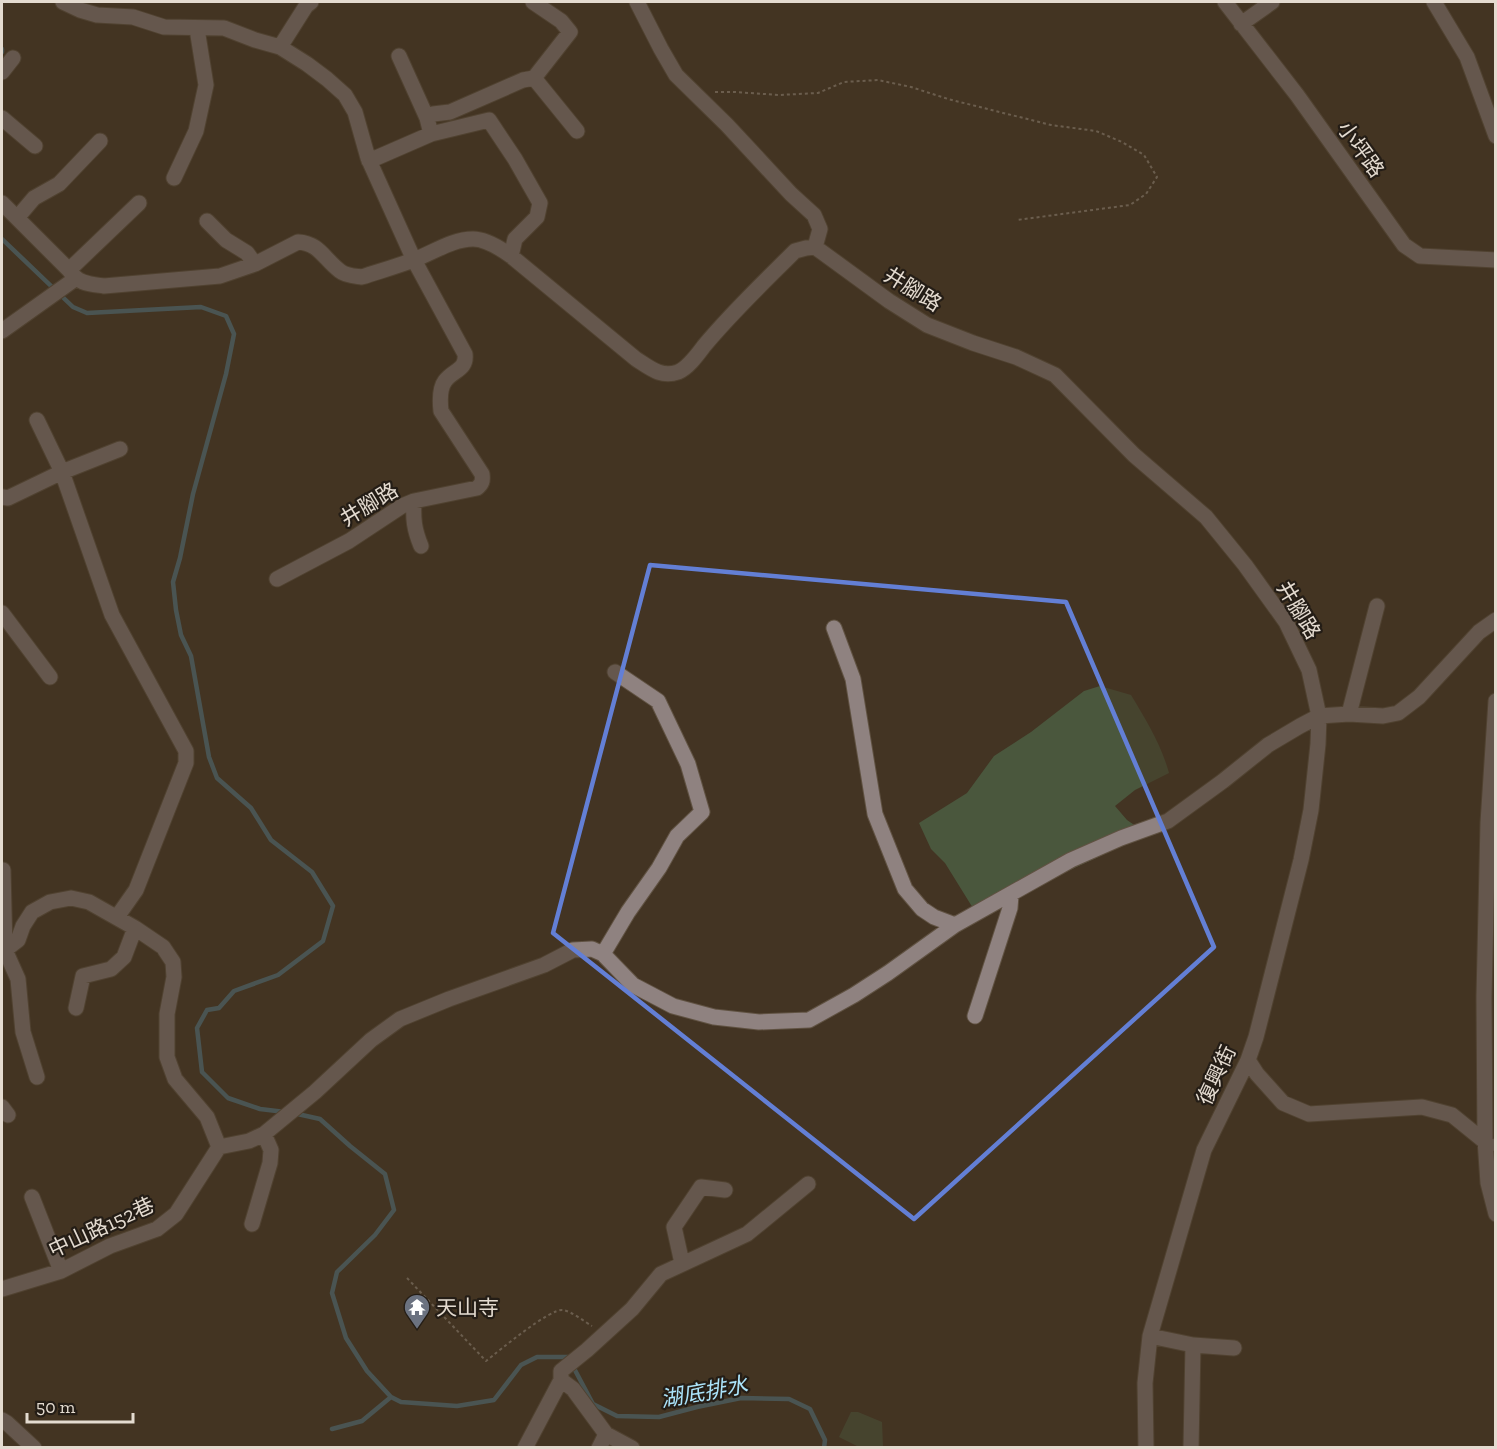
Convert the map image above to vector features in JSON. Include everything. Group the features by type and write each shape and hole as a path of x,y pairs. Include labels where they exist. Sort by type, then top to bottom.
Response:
{"street":[{"name":"井腳路","path":"63,2 98,15 133,17 164,27 224,28 280,47 320,74 345,95 355,112 369,161 414,260 465,354 464,365 444,382 440,400 441,411 482,474 483,480 477,489 414,501 402,506 348,541 277,579"},
{"path":"427,118 433,114 450,112 523,80 534,78 570,32 561,21 533,2"},
{"path":"2,203 72,275 89,284 104,286 220,276 255,264 298,242 305,242 316,247 341,272 363,277 414,260 458,241 474,239 492,245 511,256 636,358 657,372 668,374 682,370 719,328 795,251 814,247 820,229 814,215 676,75 637,2"},
{"name":"小坪路","path":"1226,2 1404,245 1420,256 1496,260"},
{"path":"1241,24 1272,2"},
{"path":"1434,2 1467,57 1496,136"},
{"path":"280,47 307,3"},
{"path":"174,178 196,131 206,85 197,29"},
{"path":"399,56 427,118 431,134"},
{"path":"2,72 13,58"},
{"path":"534,78 577,131"},
{"path":"2,117 35,146"},
{"path":"369,161 431,134 489,120 540,203 537,217 515,239 511,256"},
{"path":"17,218 34,198 59,184 100,141"},
{"path":"2,331 41,304 72,275 139,203"},
{"path":"207,220 226,240 247,253 255,264"},
{"name":"井腳路","path":"814,247 889,301 927,325 1016,357 1055,375 1134,455 1206,517 1245,565 1286,622 1309,670 1319,716"},
{"path":"37,420 62,472 112,615 186,751 186,762 136,890 117,917"},
{"path":"2,497 8,498 62,472 120,449"},
{"path":"414,501 415,532 421,546"},
{"path":"1349,714 1377,606"},
{"path":"2,613 50,677"},
{"path":"3,950 18,940 32,912 50,902 71,898 89,902 163,947 173,962 174,976 167,1014 166,1057 176,1079 207,1117 219,1147 249,1141 264,1134 315,1092 371,1040 400,1019 544,964 573,950 592,949 603,954 633,985 673,1006 714,1017 759,1022 809,1020 854,995 955,926 1071,860 1168,821 1268,745 1319,716 1349,714 1383,716 1398,713 1419,697 1479,632 1496,620"},
{"path":"834,628 853,679 875,814 905,889 922,909 955,926"},
{"path":"603,954 677,836 702,812 688,764 658,701 615,672"},
{"path":"1496,700 1488,824 1484,997 1490,1145 1488,1184 1496,1215"},
{"name":"復興街","path":"1146,1448 1145,1383 1150,1336 1204,1150 1248,1060 1256,1036 1301,860 1311,810 1316,774 1319,716"},
{"path":"3,870 3,950 18,979 22,1032 37,1077"},
{"path":"975,1016 1010,909 1011,895"},
{"path":"76,1008 83,976 111,969 124,957 135,928"},
{"path":"1248,1060 1257,1074 1283,1103 1309,1114 1422,1107 1452,1115 1490,1145"},
{"path":"252,1224 270,1163 271,1150 264,1134"},
{"name":"中山路152巷","path":"2,1289 61,1271 110,1246 157,1229 176,1214 219,1147"},
{"path":"525,1448 561,1376 632,1309 660,1274 747,1234 808,1184"},
{"path":"682,1263 675,1227 701,1187 724,1190"},
{"path":"32,1197 61,1271"},
{"path":"1150,1336 1193,1345 1234,1348"},
{"path":"1191,1448 1193,1345"},
{"path":"561,1376 606,1434 632,1448"},
{"path":"2,1420 34,1448"},
{"path":"599,1448 606,1434"}],"path":[{"path":"694,93 735,92 779,95 818,93 844,82 878,80 1051,124 1096,131 1144,155 1157,177 1146,194 1130,205 1017,220"},
{"path":"407,1278 486,1361 544,1318 558,1311 565,1310 605,1334"}],"highlighted area":[{"path":"650,565 1066,602 1214,947 914,1219 553,933"}],"green space":[{"path":"1100,686 1131,695 1153,732 1166,762 1169,773 1135,790 1115,806 1127,820 1146,833 976,913 945,863 931,849 919,823 967,793 994,756 1031,732 1084,691"},
{"path":"851,1412 858,1412 882,1422 883,1447 859,1447 839,1437"}],"waterway":[{"path":"2,239 73,307 87,313 201,307 226,316 234,334 173,582 176,610 181,635 191,656 209,757 217,778 251,808 271,840 312,872 333,906 323,941 278,975 234,991 219,1008 207,1010 197,1028 202,1072 228,1098 260,1109 285,1112"},
{"path":"293,1113 320,1119 385,1174 394,1210 375,1235 337,1272 332,1293 346,1338 367,1371 391,1397"},
{"name":"湖底排水","path":"332,1429 362,1421 391,1397 401,1402 457,1406 494,1400 521,1365 537,1357 568,1357 593,1404 617,1416 659,1417 741,1398 789,1399 810,1409 825,1440 824,1448"}],"place":[{"name":"天山寺","path":"417,1330"}]}
